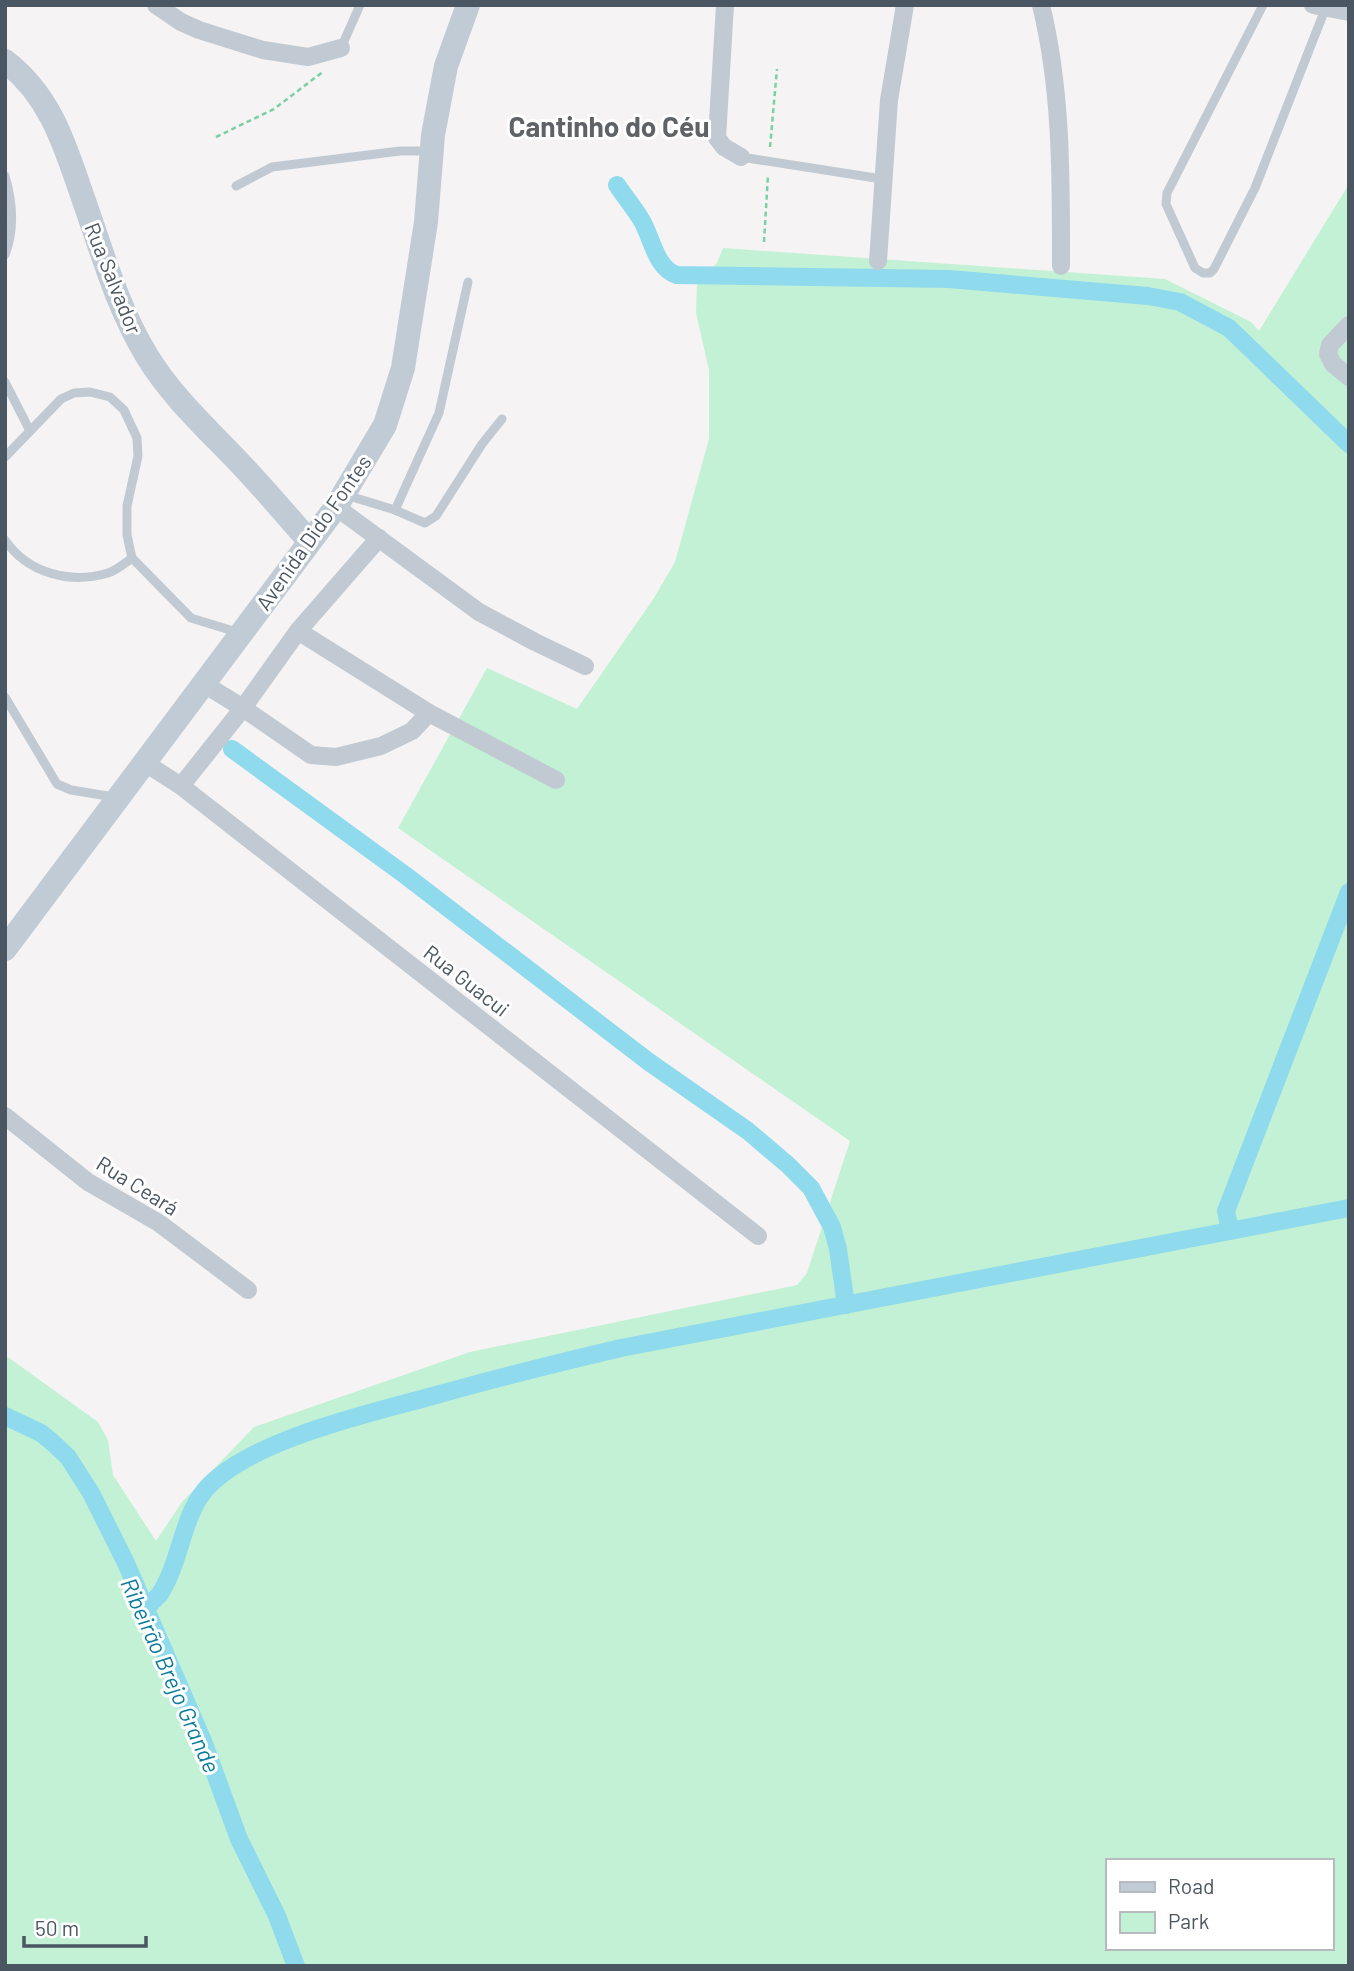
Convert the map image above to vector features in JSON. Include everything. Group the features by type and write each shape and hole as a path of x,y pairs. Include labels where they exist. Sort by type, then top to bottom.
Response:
{"street":[{"path":"156,5 181,22 199,30 263,50 308,57 341,48"},
{"name":"Avenida Dido Fontes","path":"5,949 340,501 385,425 403,368 426,222 431,151 446,66 468,5"},
{"path":"725,5 717,138 724,147 741,157"},
{"path":"878,261 889,100 905,5"},
{"path":"1041,5 1060,130 1061,266"},
{"path":"1320,6 1349,12"},
{"name":"Rua Salvador","path":"5,61 20,73 48,107 120,303 147,356 176,397 263,488 309,541"},
{"path":"1349,325 1330,345 1328,354 1333,363 1349,377"},
{"path":"340,501 379,538 479,612 585,666"},
{"path":"181,786 243,708 298,631 379,538"},
{"path":"298,631 429,713 556,780"},
{"path":"204,684 311,755 337,757 381,746 412,731 429,713"},
{"name":"Rua Guacui","path":"145,763 181,786 758,1236"},
{"name":"Rua Ceará","path":"5,1116 88,1182 159,1223 248,1290"}],"lane":[{"path":"341,48 360,5"},
{"path":"1263,5 1167,193 1166,204 1195,268 1203,274 1214,269 1255,188 1320,6"},
{"path":"236,186 272,167 400,151 431,151"},
{"path":"741,157 883,179"},
{"path":"5,176 12,196 12,237 5,255"},
{"path":"395,510 439,412 468,282"},
{"path":"5,382 30,432"},
{"path":"5,457 61,399 74,393 90,392 110,397 124,410 137,438 138,456 127,506 127,535 132,558 191,618 241,633"},
{"path":"340,501 395,510 425,523 436,516 482,444 502,419"},
{"path":"5,540 20,557 34,567 74,578 111,572 132,558"},
{"path":"5,697 57,784 71,790 119,797"}],"path":[{"path":"216,137 274,109 324,70 341,48"}],"green space":[{"path":"1349,184 1349,1966 5,1966 5,1355 98,1422 108,1440 113,1475 156,1541 182,1502 254,1427 470,1352 797,1285 807,1273 850,1141 398,828 487,668 577,709 654,598 675,562 709,439 709,370 696,313 697,283 717,263 723,248 1165,279 1251,322 1259,331"}],"waterway":[{"path":"617,185 642,221 659,260 670,272 677,275 949,279 1148,296 1180,302 1229,328 1349,444"},
{"path":"232,749 405,875 649,1062 748,1131 788,1165 811,1188 832,1227 846,1305"},
{"path":"1230,1230 1226,1211 1349,892"},
{"path":"145,1609 160,1594 166,1583 192,1511 205,1490 224,1473 249,1457 342,1421 621,1348 1349,1208"},
{"name":"Ribeirão Brejo Grande","path":"5,1416 41,1433 52,1442 68,1457 91,1493 126,1563 203,1741 239,1839 277,1916 296,1966"}],"district":[{"name":"Cantinho do Céu","path":"609,126"}]}
